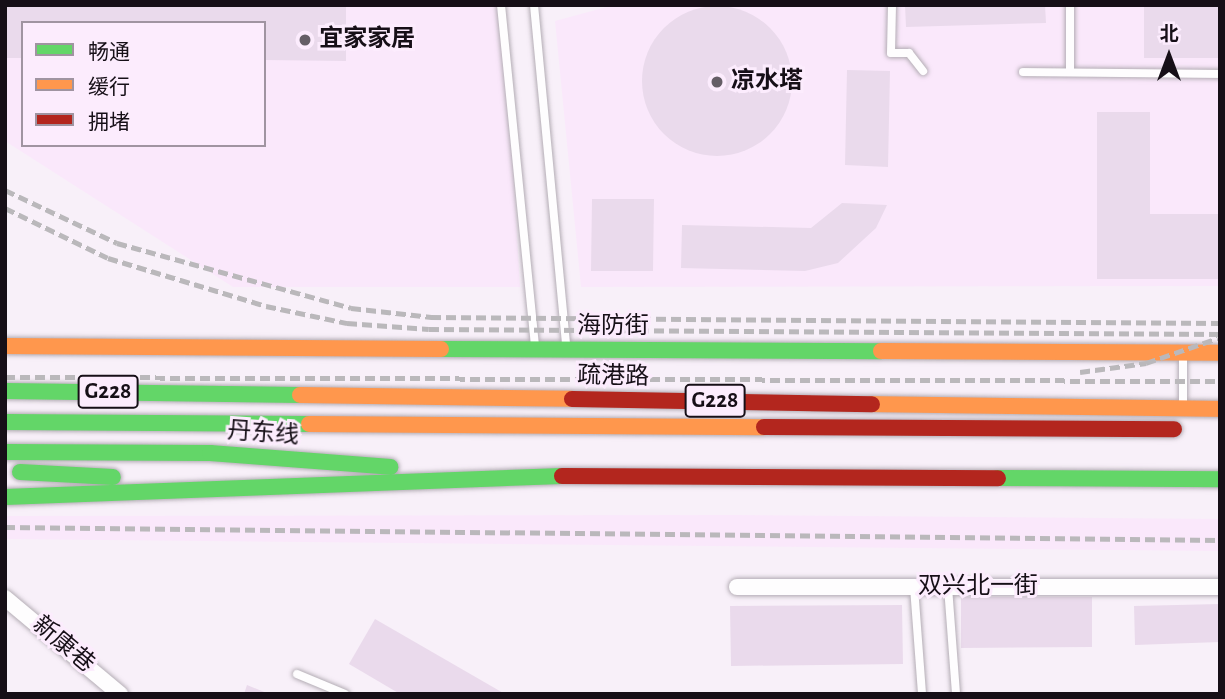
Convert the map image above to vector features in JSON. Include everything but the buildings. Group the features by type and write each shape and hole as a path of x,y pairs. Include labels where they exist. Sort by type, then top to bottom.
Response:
{"main road":[{"name":"海防街","path":"5,346 1220,353"},
{"name":"疏港路","path":"5,391 1220,410"},
{"name":"疏港路","path":"5,422 1189,429"},
{"name":"丹东线","path":"5,452 210,453 516,476"},
{"path":"5,472 128,478 209,491"},
{"path":"5,497 209,491 516,476 1220,479"}],"street":[{"name":"双兴北一街","path":"737,587 1220,587"},
{"name":"新康巷","path":"5,598 119,693"}],"lane":[{"path":"501,5 535,349"},
{"path":"534,5 566,349"},
{"path":"892,5 891,53 909,53 923,71"},
{"path":"1070,5 1070,72"},
{"path":"1023,72 1220,74"},
{"path":"1183,353 1183,409 1189,429"},
{"path":"914,587 922,694"},
{"path":"948,587 956,694"},
{"path":"298,674 345,694"}],"shaded area":[{"path":"5,5 504,5 520,287 233,287 5,141"},
{"path":"614,5 1220,5 1220,286 581,287 555,21"},
{"path":"738,515 1220,519 1220,551 5,539 5,516"}],"railway":[{"path":"5,190 117,243 351,308 431,317 1220,323"},
{"path":"5,208 108,258 266,306 347,323 429,329 1220,334"},
{"path":"1080,372 1146,363 1218,338"},
{"path":"5,377 1220,381"},
{"path":"5,527 1220,540"}],"traffic: fast":[{"path":"441,349 881,351"},
{"path":"5,391 300,395"},
{"path":"5,422 309,424"},
{"path":"5,452 210,453 390,467"},
{"path":"20,472 113,477"},
{"path":"5,497 562,476"},
{"path":"998,478 1220,479"}],"traffic: slow":[{"path":"5,346 441,349"},
{"path":"881,351 1220,353"},
{"path":"300,395 572,399"},
{"path":"872,404 1220,409"},
{"path":"309,424 764,427"}],"traffic: jam":[{"path":"572,399 872,404"},
{"path":"764,427 1174,429"},
{"path":"562,476 998,478"}],"place":[{"name":"宜家家居","path":"305,40"},
{"name":"凉水塔","path":"717,82"}]}
